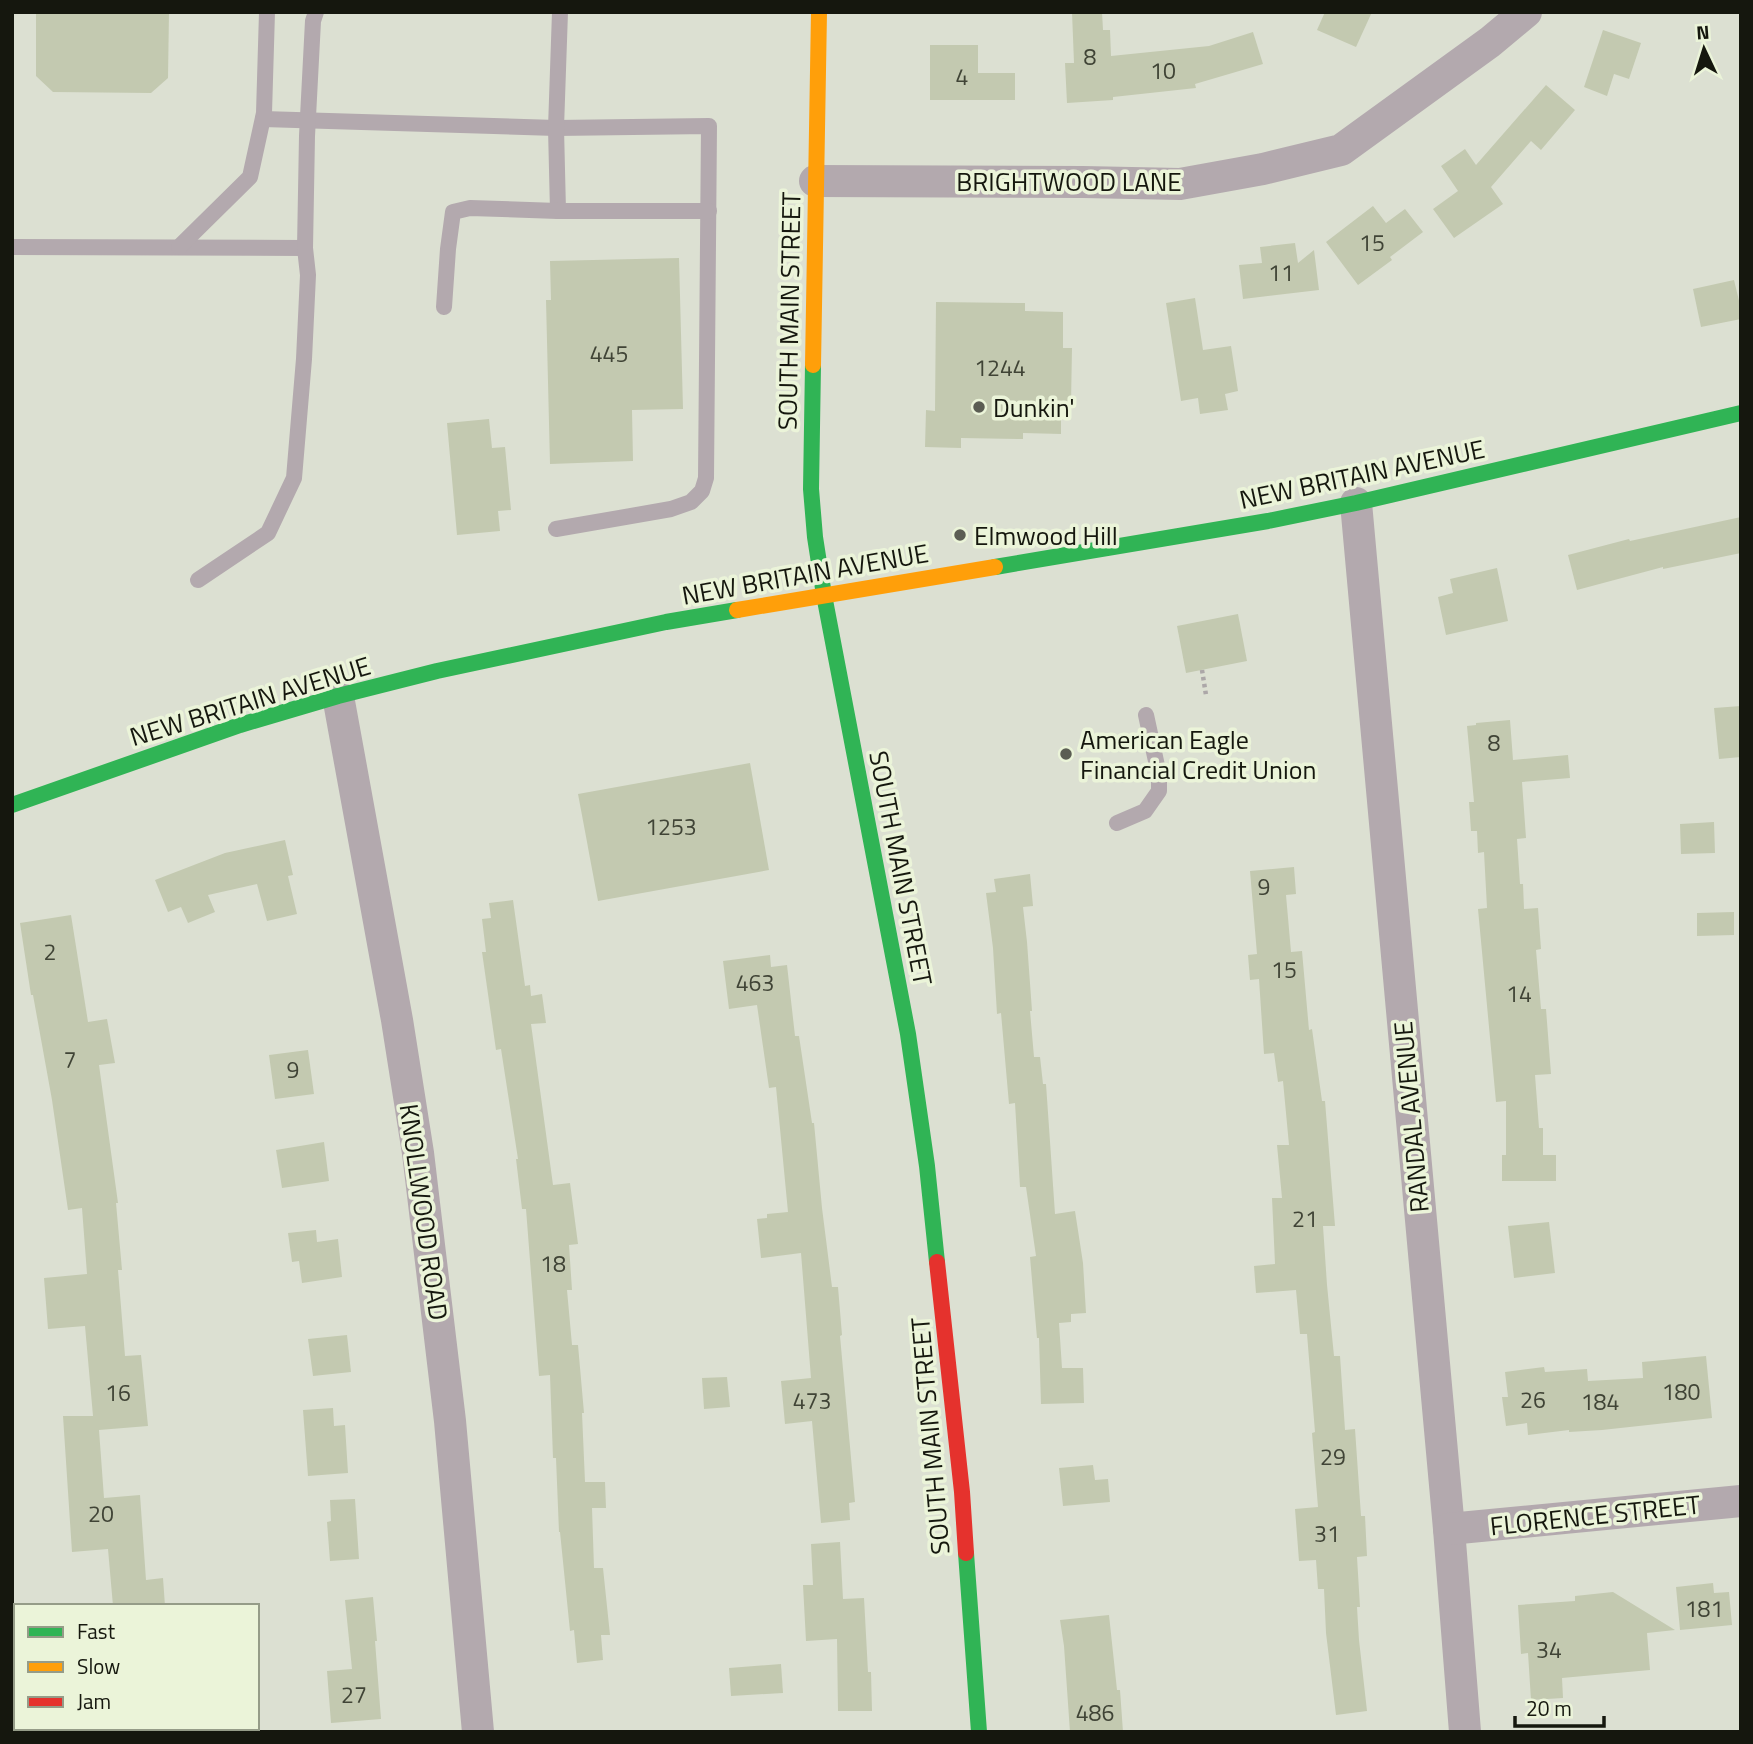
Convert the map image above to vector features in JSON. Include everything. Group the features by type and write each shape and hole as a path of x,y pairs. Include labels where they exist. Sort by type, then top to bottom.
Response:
{"main road":[{"name":"SOUTH MAIN STREET","path":"819,12 811,489 815,537 908,1034 927,1167 960,1478 979,1732"},
{"name":"NEW BRITAIN AVENUE","path":"12,805 240,725 437,671 666,622 1176,538 1356,503 1741,413"}],"street":[{"name":"BRIGHTWOOD LANE","path":"815,181 1180,184 1263,169 1341,150 1490,42 1526,12"},
{"name":"RANDAL AVENUE","path":"1356,503 1465,1732"},
{"name":"KNOLLWOOD ROAD","path":"338,696 395,1007 418,1153 450,1421 478,1732"},
{"name":"FLORENCE STREET","path":"1449,1529 1741,1501"}],"lane":[{"path":"179,247 250,177 263,119 267,12"},
{"path":"198,580 268,533 294,478 308,275 305,247 308,121 313,21 316,12"},
{"path":"558,211 556,128 559,12"},
{"path":"263,119 556,128 709,126 706,478 702,491 691,502 671,509 556,529"},
{"path":"444,307 453,212 470,208 709,211"},
{"path":"12,247 305,247"},
{"path":"1117,822 1145,811 1159,791 1159,775 1146,715"}],"path":[{"path":"1202,670 1206,695"}],"building":[{"path":"36,12 169,12 168,78 151,93 53,92 36,76"},
{"path":"1072,12 1102,12 1103,30 1110,30 1111,56 1209,46 1253,32 1263,64 1195,84 1196,88 1113,97 1113,100 1067,103 1065,63 1074,63"},
{"path":"1325,12 1372,12 1356,47 1317,30"},
{"path":"1603,30 1641,43 1629,79 1614,74 1607,96 1584,87"},
{"path":"930,45 978,45 978,73 1015,73 1015,100 930,100"},
{"path":"1546,85 1575,110 1541,150 1531,141 1491,187 1503,204 1454,238 1433,209 1458,191 1441,166 1465,149 1476,165"},
{"path":"1373,206 1386,223 1405,209 1423,232 1390,257 1392,260 1358,285 1326,242"},
{"path":"1295,243 1298,263 1314,250 1319,290 1243,299 1239,265 1262,263 1260,247"},
{"path":"679,258 683,409 632,410 633,461 550,464 546,300 551,300 550,261"},
{"path":"1734,280 1741,319 1701,327 1693,289"},
{"path":"1195,298 1203,350 1231,346 1238,391 1225,394 1228,410 1200,414 1198,398 1181,401 1166,303"},
{"path":"936,302 1025,303 1025,311 1063,312 1063,348 1072,348 1071,403 1061,403 1061,434 1023,433 1023,439 961,438 961,448 925,447 926,410 935,411"},
{"path":"489,419 492,448 505,447 511,510 498,511 500,531 457,535 447,423"},
{"path":"1741,517 1741,553 1663,567 1577,590 1568,555 1629,539 1630,541"},
{"path":"1497,568 1508,621 1446,635 1438,597 1453,593 1450,579"},
{"path":"1238,614 1247,661 1186,673 1177,626"},
{"path":"1741,706 1741,757 1719,759 1714,708"},
{"path":"1510,720 1513,760 1568,755 1570,778 1522,782 1526,838 1517,839 1524,909 1538,908 1541,949 1536,950 1541,1009 1546,1009 1551,1074 1535,1075 1539,1128 1543,1128 1543,1155 1556,1155 1556,1181 1502,1181 1502,1155 1506,1155 1506,1101 1496,1102 1478,909 1487,908 1484,852 1478,853 1477,831 1471,831 1469,802 1474,802 1467,726"},
{"path":"750,763 769,870 598,901 578,794"},
{"path":"1714,822 1715,853 1681,854 1680,824"},
{"path":"285,840 293,875 288,876 297,914 267,921 257,884 208,895 215,912 188,923 181,907 168,912 155,880 225,853"},
{"path":"1294,867 1296,894 1286,895 1291,952 1302,951 1309,1030 1312,1029 1322,1101 1325,1101 1335,1226 1323,1226 1327,1285 1334,1356 1340,1356 1345,1430 1355,1429 1361,1516 1365,1516 1367,1556 1357,1557 1360,1607 1357,1607 1367,1711 1336,1715 1326,1633 1324,1589 1318,1589 1316,1560 1299,1561 1295,1509 1318,1507 1307,1334 1300,1334 1296,1290 1256,1293 1254,1266 1275,1264 1272,1198 1282,1198 1277,1145 1289,1145 1283,1081 1278,1082 1274,1053 1264,1054 1259,979 1250,980 1248,955 1257,954 1250,871"},
{"path":"1030,874 1033,906 1023,907 1030,1011 1034,1057 1040,1057 1043,1084 1046,1084 1055,1214 1075,1211 1083,1263 1086,1313 1071,1314 1071,1322 1059,1323 1062,1368 1083,1368 1084,1403 1041,1404 1039,1338 1030,1257 1036,1256 1026,1187 1020,1187 1015,1103 1009,1104 1001,1013 997,1014 986,893 996,892 994,879"},
{"path":"513,900 525,986 530,985 531,996 542,994 546,1023 531,1024 553,1185 570,1183 578,1244 569,1245 572,1290 567,1290 572,1345 578,1345 584,1413 585,1482 605,1482 606,1508 592,1508 594,1568 603,1568 610,1635 601,1635 603,1660 577,1663 574,1630 570,1631 559,1532 550,1375 539,1376 526,1209 522,1209 518,1159 501,1049 496,1050 482,952 486,952 482,919 491,918 489,903"},
{"path":"1734,912 1734,935 1697,936 1697,913"},
{"path":"71,915 88,1022 107,1019 115,1063 99,1065 118,1203 122,1270 118,1270 125,1356 141,1355 148,1426 99,1430 104,1498 140,1495 146,1580 163,1578 165,1604 113,1604 108,1549 72,1552 63,1416 93,1416 85,1326 48,1329 44,1278 87,1274 82,1208 68,1210 52,1100 20,923"},
{"path":"770,955 771,967 787,965 795,1036 799,1036 814,1123 832,1287 838,1287 855,1502 849,1503 850,1520 821,1523 812,1421 785,1424 781,1381 811,1378 801,1253 761,1258 757,1219 767,1218 767,1214 788,1212 776,1087 769,1088 757,1005 729,1009 723,961"},
{"path":"308,1050 314,1094 275,1099 269,1055"},
{"path":"324,1142 329,1181 282,1188 276,1150"},
{"path":"1549,1222 1555,1273 1514,1278 1508,1226"},
{"path":"316,1230 317,1242 338,1239 342,1277 302,1283 299,1261 292,1262 288,1233"},
{"path":"347,1335 351,1372 313,1376 308,1339"},
{"path":"1706,1356 1712,1418 1528,1435 1527,1423 1506,1426 1502,1397 1508,1397 1505,1372 1544,1367 1545,1372 1587,1369 1588,1381 1643,1378 1642,1362"},
{"path":"727,1377 730,1407 704,1409 702,1378"},
{"path":"333,1408 334,1426 345,1425 348,1473 308,1476 303,1410"},
{"path":"1093,1465 1095,1480 1108,1479 1110,1502 1063,1506 1059,1468"},
{"path":"355,1499 359,1559 330,1561 327,1522 331,1521 330,1500"},
{"path":"840,1542 843,1599 864,1598 872,1711 838,1711 837,1639 806,1641 803,1585 813,1585 811,1544"},
{"path":"1713,1583 1714,1593 1729,1592 1732,1625 1680,1630 1676,1587"},
{"path":"1613,1592 1675,1630 1647,1633 1650,1670 1562,1678 1563,1698 1531,1700 1528,1653 1521,1654 1518,1605 1575,1601 1575,1596"},
{"path":"373,1597 381,1719 331,1723 327,1671 352,1669 345,1600"},
{"path":"1109,1615 1123,1732 1070,1732 1060,1620"},
{"path":"781,1664 783,1693 731,1696 729,1668"}],"traffic: fast":[{"path":"813,365 811,489 815,537 908,1034 927,1166 937,1262"},
{"path":"995,567 1268,521 1356,503 1741,413"},
{"path":"12,805 240,725 338,696 437,671 666,622 737,610"},
{"path":"966,1553 979,1732"}],"traffic: slow":[{"path":"813,365 819,12"},
{"path":"737,610 995,567"}],"traffic: jam":[{"path":"937,1262 966,1553"}],"place":[{"name":"Dunkin'","path":"979,407"},
{"name":"Elmwood Hill","path":"960,535"},
{"name":"American Eagle Financial Credit Union","path":"1066,754"}]}
